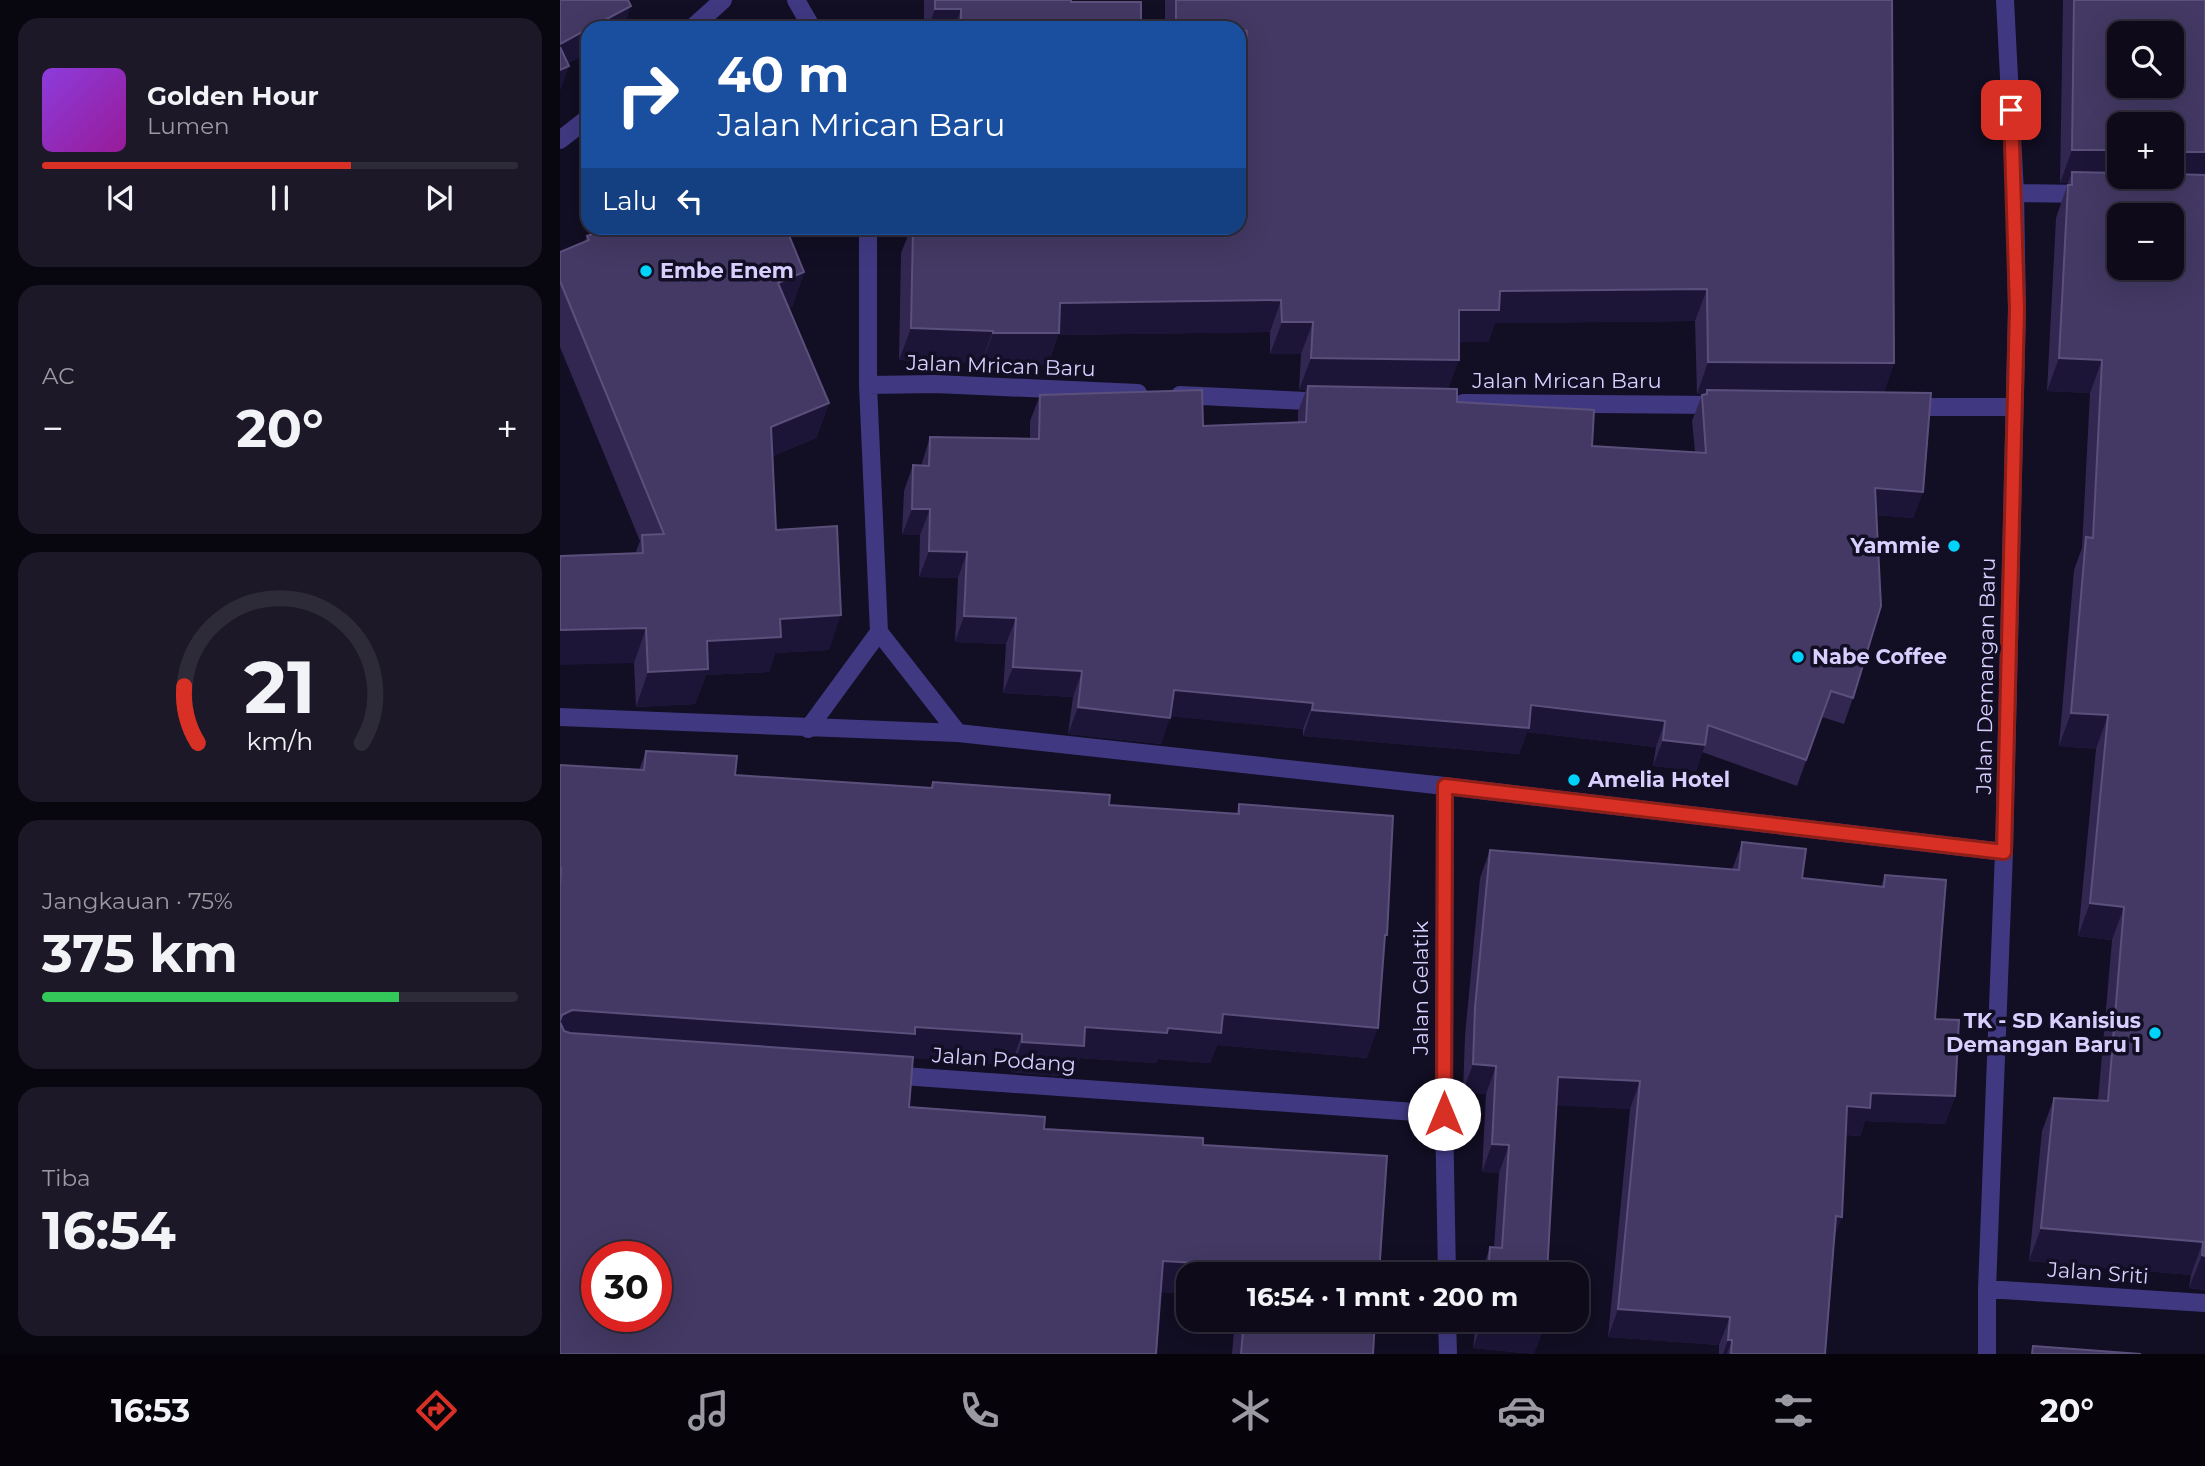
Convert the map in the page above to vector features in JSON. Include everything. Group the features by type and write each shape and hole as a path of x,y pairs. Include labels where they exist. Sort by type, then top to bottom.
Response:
{"street":[{"path":"700,21 723,0"},
{"path":"796,0 808,21"},
{"name":"Jalan Demangan Baru","path":"1987,1354 1987,1289 2004,852 2017,309 2015,193 2005,0"},
{"path":"560,140 581,124"},
{"path":"2015,193 2110,195"},
{"path":"868,235 869,385 879,632 958,733"},
{"name":"Jalan Mrican Baru","path":"869,385 935,384 1341,402"},
{"name":"Jalan Mrican Baru","path":"1452,403 1742,405"},
{"path":"1894,407 2014,407"},
{"path":"808,729 879,632"},
{"path":"560,718 958,733 1445,786 2004,852"},
{"name":"Jalan Gelatik","path":"1445,786 1444,1114 1447,1262"},
{"name":"Jalan Podang","path":"864,1073 1444,1114"},
{"name":"Jalan Sriti","path":"1987,1289 2205,1303"},
{"path":"1447,1332 1448,1354"}],"building":[{"path":"560,0 628,0 631,6 603,21 581,21 581,33 560,44"},
{"path":"935,0 1141,2 1141,21 961,21 961,9 935,9"},
{"path":"1176,0 1892,0 1894,363 1708,362 1707,289 1500,291 1499,310 1459,310 1459,360 1311,358 1313,322 1282,322 1281,300 1060,303 1059,333 993,333 911,328 913,235 1246,235 1246,21 1176,21"},
{"path":"2074,0 2205,0 2205,152 2184,152 2184,112 2107,112 2107,150 2072,150"},
{"path":"560,47 569,66 560,70"},
{"path":"2072,172 2107,173 2107,189 2184,189 2184,174 2205,175 2205,1256 2202,1255 2203,1242 2041,1228 2054,1098 2108,1101 2124,907 2090,903 2108,715 2071,713 2086,537 2093,538 2102,360 2059,358 2068,185 2072,185"},
{"path":"789,235 804,272 778,283 829,403 771,427 776,530 837,526 841,615 780,619 781,637 707,641 708,669 648,672 646,628 560,630 560,556 643,553 642,535 664,534 560,281 560,252 589,240 587,236"},
{"path":"1308,386 1457,389 1457,402 1594,410 1592,446 1706,453 1702,395 1707,394 1707,390 1931,393 1923,492 1875,488 1881,606 1853,698 1831,691 1806,760 1708,725 1705,745 1663,740 1665,721 1531,705 1529,728 1312,710 1313,703 1174,690 1170,718 1078,707 1082,671 1013,667 1016,618 964,616 967,552 929,551 930,509 912,509 913,465 929,466 930,437 1039,439 1040,395 1202,390 1203,426 1306,422"},
{"path":"646,751 737,756 735,775 932,788 933,782 1110,795 1109,805 1239,814 1239,804 1393,816 1387,935 1378,1028 1223,1014 1221,1033 1168,1028 1167,1033 1085,1027 1084,1046 1022,1042 1022,1034 915,1027 915,1034 572,1010 562,1015 560,1021 560,765 644,770"},
{"path":"1742,842 1806,849 1802,878 1884,887 1885,875 1946,880 1935,1019 1959,1020 1955,1096 1871,1093 1870,1108 1847,1106 1842,1217 1836,1216 1825,1354 1731,1354 1732,1340 1728,1340 1730,1317 1618,1309 1640,1081 1558,1077 1548,1262 1489,1262 1490,1247 1502,1248 1509,1145 1492,1144 1496,1066 1473,1064 1475,1008 1490,850 1739,870"},
{"path":"560,1022 564,1031 570,1033 913,1057 909,1107 1045,1117 1044,1129 1203,1138 1203,1145 1387,1156 1380,1262 1163,1261 1156,1354 560,1354"},
{"path":"1243,1332 1374,1332 1373,1354 1241,1354"},
{"path":"2033,1346 2141,1354 2032,1354"}],"place":[{"name":"Embe Enem","path":"646,271"},
{"name":"Yammie","path":"1954,546"},
{"name":"Nabe Coffee","path":"1798,657"},
{"name":"Amelia Hotel","path":"1574,780"},
{"name":"TK - SD Kanisius Demangan Baru 1","path":"2155,1033"}],"route":[{"path":"1444,1114 1445,786 2004,852 2017,309 2011,110"}]}
